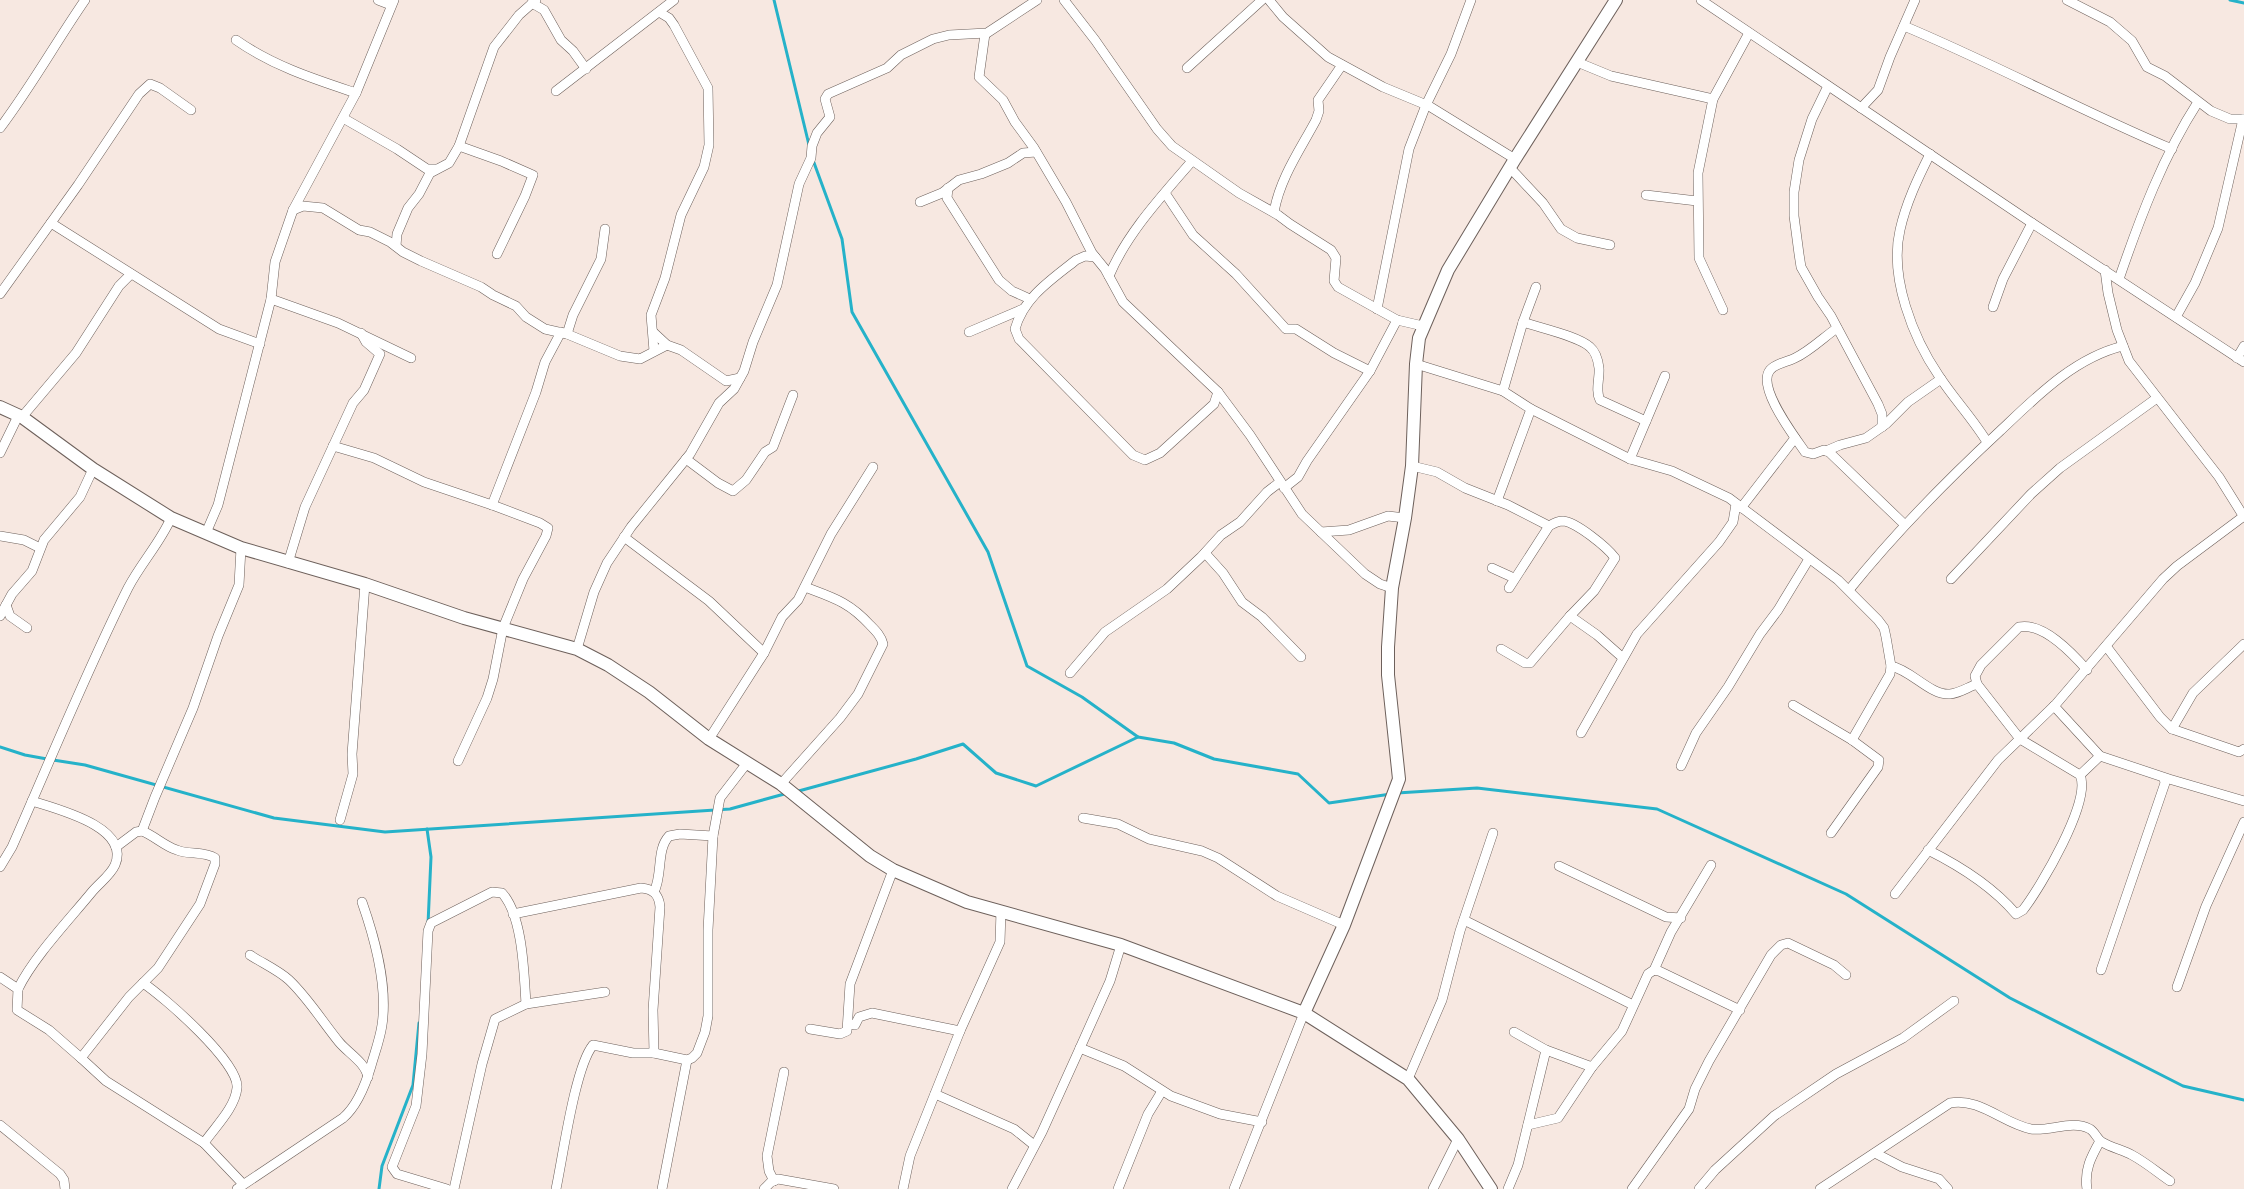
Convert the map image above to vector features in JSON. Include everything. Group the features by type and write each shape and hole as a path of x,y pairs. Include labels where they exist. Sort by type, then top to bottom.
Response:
{"street":[{"path":"0,128 24,97 56,42 85,0"},
{"path":"206,533 218,505 260,344 271,299 275,262 293,210 356,93 393,2 378,0"},
{"path":"556,91 674,0"},
{"path":"577,649 602,574 624,537 686,459 699,441 719,403 729,394 740,378 777,285 799,184 811,158 812,147 818,133 830,117 825,99 828,94 887,68 901,55 933,39 949,35 985,34 1037,0"},
{"path":"1064,0 1157,129 1172,146 1239,193 1274,212 1335,254 1335,285 1397,320 1423,326"},
{"path":"1187,68 1262,0"},
{"path":"1269,0 1328,57 1383,87 1426,105 1512,164 1513,171 1543,203 1561,229 1577,238 1610,245"},
{"path":"1377,309 1409,149 1426,105 1451,54 1471,0"},
{"path":"1234,1189 1304,1013 1344,925 1399,779 1388,675 1392,588 1412,466 1419,338 1448,270 1512,164 1617,0"},
{"path":"1701,0 2032,223 2241,360 2244,346"},
{"path":"1861,108 1878,90 1915,0"},
{"path":"2067,0 2110,22 2132,41 2147,67 2165,76 2198,102 2220,116 2244,119 2218,228 2195,283 2176,317"},
{"path":"396,246 408,208 419,194 430,171 449,163 459,146 494,47 519,15 534,2 544,10 561,40 573,51 586,69"},
{"path":"654,351 651,315 665,278 681,215 704,167 709,145 708,88 674,25 669,18 659,12"},
{"path":"1904,26 1954,47 2112,124 2172,149"},
{"path":"1723,310 1699,258 1697,201 1703,143 1713,99 1749,33"},
{"path":"985,34 980,77 1003,99 1015,122 1036,152 1095,257 1109,270 1123,302 1218,392 1250,435 1302,514 1365,574 1380,584 1392,588"},
{"path":"236,40 265,59 356,93"},
{"path":"1577,62 1611,76 1713,99"},
{"path":"1274,212 1276,200 1287,172 1319,111 1318,100 1342,65"},
{"path":"0,294 3,282 51,224 139,94 150,84 160,88 191,110"},
{"path":"1828,86 1806,135 1794,192 1794,216 1801,267 1878,404 1882,414 1882,427"},
{"path":"2119,279 2136,231 2182,126 2198,102"},
{"path":"343,118 430,171"},
{"path":"459,146 501,160 533,175 497,254"},
{"path":"920,202 942,193 959,180 1008,163 1023,153 1036,152"},
{"path":"1930,154 1912,191 1904,216 1900,230 1898,262 1912,328 1941,379 1987,442"},
{"path":"1109,270 1142,222 1192,161"},
{"path":"948,188 948,198 999,280 1012,291 1030,298"},
{"path":"1165,193 1193,236 1236,274 1286,329 1296,329 1334,353 1370,371"},
{"path":"1646,195 1697,201"},
{"path":"293,210 303,206 323,208 359,230 370,232 421,261 481,287 516,306 526,317 545,329 564,333 620,356 632,358 646,357 667,345"},
{"path":"1993,307 2003,279 2032,223"},
{"path":"51,224 219,329 260,344"},
{"path":"492,505 536,392 545,362 564,333 601,259 605,229"},
{"path":"1095,257 1085,256 1076,260 1030,298 1023,309 1016,329 1019,339 1133,455 1145,460 1160,453 1214,404 1218,392"},
{"path":"1895,894 1998,760 2054,706 2087,670 2163,579 2177,566 2244,517 2220,477 2128,362 2116,330 2105,270"},
{"path":"0,453 20,416 76,353 119,286 131,274"},
{"path":"1503,391 1523,322 1536,287"},
{"path":"271,299 361,333 411,358"},
{"path":"969,332 1023,309"},
{"path":"1070,674 1106,632 1167,589 1221,535 1240,522 1267,492 1302,473 1307,461 1370,371 1397,320"},
{"path":"1523,322 1580,341 1591,348 1597,358 1599,368 1597,396 1600,400 1646,421"},
{"path":"1837,328 1797,357 1772,369 1767,375 1766,385 1771,398 1795,438 1808,454 1820,450 1826,451 1866,438 1882,427 1908,402 1941,379"},
{"path":"653,332 667,345 681,350 726,381 729,394"},
{"path":"288,563 305,507 353,403 364,390 380,354 366,342 361,333"},
{"path":"1849,590 1904,524 1987,442 2042,392 2103,351 2123,346"},
{"path":"1416,364 1503,391 1531,409 1630,459 1672,471 1708,487 1742,508 1849,590 1884,628 1891,666 1890,674 1852,740"},
{"path":"1630,459 1665,376"},
{"path":"726,381 740,378"},
{"path":"686,459 717,483 734,491 746,480 765,452 773,447 793,395"},
{"path":"1951,579 2031,494 2060,468 2157,398"},
{"path":"1214,404 1226,404"},
{"path":"0,407 20,416 93,469 171,518 241,548 365,584 464,618 577,649 608,664 649,692 709,739 781,784 870,856 893,870 967,902 1121,945 1304,1013 1408,1079 1458,1139 1491,1189"},
{"path":"1497,501 1531,409"},
{"path":"1581,733 1637,634 1719,542 1795,438"},
{"path":"333,446 375,458 424,483 492,505 548,528 523,579 504,628 488,698 458,761"},
{"path":"1826,451 1904,524"},
{"path":"709,739 764,653 782,617 798,600 831,534 873,466"},
{"path":"1412,466 1437,472 1464,488 1549,526"},
{"path":"0,616 12,594 32,571 44,540 80,497 93,469"},
{"path":"1732,522 1742,508"},
{"path":"1321,532 1349,530 1388,516 1405,518"},
{"path":"0,867 12,848 129,585 163,536 171,518"},
{"path":"1501,649 1525,663 1530,663 1594,591 1616,558 1601,543 1568,522 1557,521 1549,526 1509,588"},
{"path":"0,536 24,540 40,548"},
{"path":"624,537 709,601 764,653"},
{"path":"142,831 193,708 218,636 239,585 241,548"},
{"path":"1205,553 1223,573 1242,602 1262,617 1301,657"},
{"path":"1681,766 1696,733 1809,559"},
{"path":"1492,568 1514,578"},
{"path":"340,820 353,774 352,754 365,584"},
{"path":"781,784 846,710 863,685 883,644 881,637 857,610 837,599 805,587"},
{"path":"6,605 10,616 27,628"},
{"path":"1570,616 1597,635 1623,658"},
{"path":"1928,850 1967,873 2008,904 2016,914 2030,901 2072,823 2083,791 2083,781 2080,776 2020,739 1977,684 1975,676 1981,665 2019,627 2024,626 2033,626 2057,641 2087,670"},
{"path":"2172,729 2193,693 2244,644"},
{"path":"2106,646 2160,717 2172,729 2239,752 2244,749"},
{"path":"1891,666 1943,693 1959,692 1977,684"},
{"path":"1793,705 1874,755 1879,764 1831,833"},
{"path":"2054,706 2100,756 2166,780 2244,801"},
{"path":"2080,776 2100,756"},
{"path":"556,1189 579,1078 593,1045 687,1060 697,1053 708,1016 708,930 713,836 719,801 747,763"},
{"path":"2101,970 2166,780"},
{"path":"32,801 91,823 107,834 116,847 117,857 111,872 92,891 31,966 18,989 17,1010 49,1030 106,1081 204,1143 240,1187 297,1151 343,1118 368,1077 382,1026 384,1001 380,972 362,902"},
{"path":"1083,818 1118,824 1149,839 1218,858 1276,896 1344,925"},
{"path":"2177,987 2206,906 2244,822"},
{"path":"81,1058 96,1036 158,968 200,904 216,864 215,858 209,854 177,850 142,831 136,832 116,847"},
{"path":"1408,1079 1442,1000 1464,920 1493,833"},
{"path":"654,892 659,880 663,845 669,836 680,834 713,836"},
{"path":"1528,1125 1558,1118 1592,1067 1616,1041 1648,974 1653,970 1671,932 1711,865"},
{"path":"1559,866 1658,914 1681,918"},
{"path":"810,1029 840,1034 847,1031 850,984 893,870"},
{"path":"513,914 641,888 654,892 659,898 660,907 653,1010 654,1053"},
{"path":"447,1189 397,1174 392,1167 416,1106 423,1043 428,931 431,923 492,892 504,895 513,914 521,950 526,1004"},
{"path":"903,1189 910,1156 960,1031 1000,942 1001,911"},
{"path":"1464,920 1633,1005"},
{"path":"1632,1189 1689,1109 1702,1075 1767,962 1781,945 1788,943 1834,965 1846,975"},
{"path":"1012,1189 1042,1132 1110,981 1121,945"},
{"path":"250,955 288,980 340,1043 362,1065 368,1077"},
{"path":"1653,970 1669,975 1740,1010"},
{"path":"0,977 18,989"},
{"path":"143,983 158,993 200,1031 236,1078 237,1089 228,1108 204,1143"},
{"path":"454,1189 482,1064 495,1019 526,1004 605,992"},
{"path":"1699,1189 1715,1170 1774,1116 1836,1074 1904,1038 1954,1001"},
{"path":"848,1024 855,1025 859,1017 872,1012 960,1031"},
{"path":"1514,1032 1546,1050 1592,1067"},
{"path":"1080,1048 1124,1066 1149,1080 1162,1091 1220,1114 1262,1122"},
{"path":"1508,1189 1518,1165 1546,1050"},
{"path":"662,1189 687,1060"},
{"path":"774,1181 769,1171 767,1156 784,1072"},
{"path":"1118,1189 1148,1114 1162,1091"},
{"path":"936,1094 1014,1129 1034,1145"},
{"path":"1820,1189 1950,1103 1959,1101 2030,1129 2080,1126 2091,1130 2100,1141 2133,1155 2170,1181"},
{"path":"0,1125 60,1174 64,1180 65,1189"},
{"path":"1433,1189 1458,1139"},
{"path":"2087,1189 2085,1180 2088,1164 2100,1141"},
{"path":"1875,1152 1902,1167 1939,1179 1948,1189"},
{"path":"764,1189 774,1181 785,1179 834,1189"}],"waterway":[{"path":"774,0 809,145"},
{"path":"2230,0 2244,3"},
{"path":"813,160 842,239 852,312 988,552 1027,666 1082,697 1138,737 1174,743 1214,759 1298,774 1329,803 1391,794"},
{"path":"795,792 963,744 996,773 1036,786 1138,737"},
{"path":"0,747 47,759"},
{"path":"53,760 85,765 274,818 385,832 730,809 788,793"},
{"path":"1397,793 1477,788 1657,809 1846,894 2010,998 2183,1086 2244,1100"},
{"path":"427,829 431,857 428,924"},
{"path":"379,1189 382,1166 413,1085 419,1023"}]}
